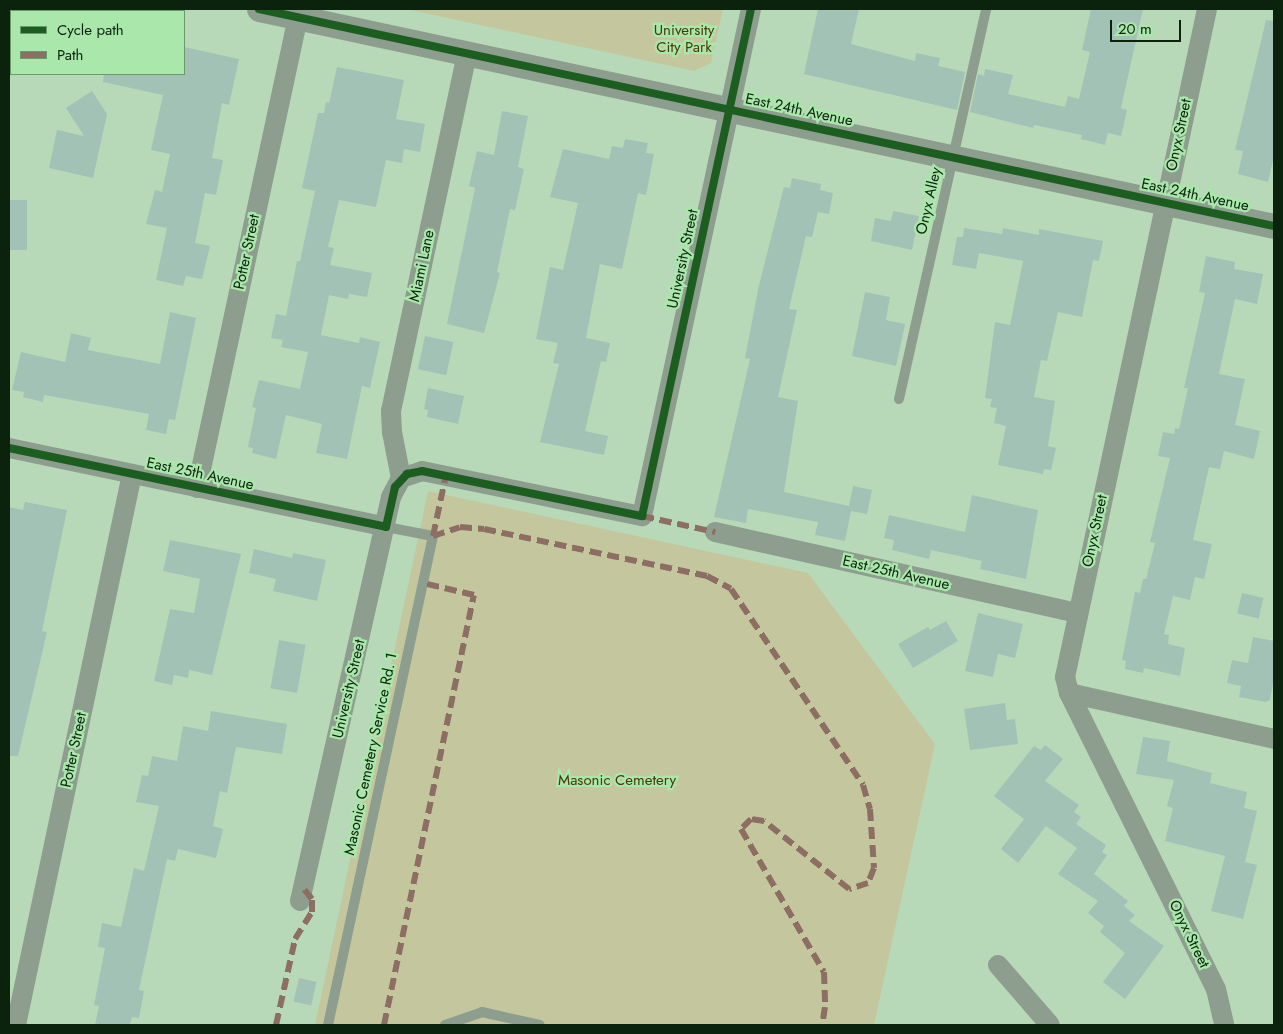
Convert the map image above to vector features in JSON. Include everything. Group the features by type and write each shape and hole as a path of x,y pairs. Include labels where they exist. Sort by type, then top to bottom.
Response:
{"street":[{"name":"East 24th Avenue","path":"259,9 1274,226"},
{"name":"University Street","path":"300,901 386,527 391,497 401,478 413,472 430,472 642,516 751,9"},
{"name":"Onyx Street","path":"1206,9 1065,677 1069,693 1216,989 1224,1025"},
{"name":"Potter Street","path":"197,488 298,17"},
{"name":"Miami Lane","path":"401,478 391,411 468,53"},
{"name":"East 25th Avenue","path":"9,448 386,527"},
{"name":"Potter Street","path":"16,1025 132,474"},
{"name":"East 25th Avenue","path":"715,532 1077,613"},
{"path":"1069,693 1273,734"},
{"path":"998,965 1050,1025"}],"lane":[{"name":"Onyx Alley","path":"899,399 955,158 986,9"},
{"name":"Masonic Cemetery Service Rd. 1","path":"328,1025 433,536 386,527"},
{"path":"445,1025 482,1012 540,1025"}],"green space":[{"name":"University City Park","path":"406,9 723,9 711,63 694,71"},
{"name":"Masonic Cemetery","path":"428,491 808,573 935,744 874,1025 315,1025"}],"building":[{"path":"818,9 859,9 851,44 915,61 916,53 940,58 938,66 965,72 957,110 804,74"},
{"path":"1091,9 1143,9 1121,108 1127,110 1121,136 1108,133 1105,145 1081,139 1082,135 1034,125 1033,128 970,112 978,74 984,76 985,69 1013,75 1008,94 1065,107 1068,96 1079,99 1090,52 1082,50"},
{"path":"1266,20 1274,21 1274,156 1268,182 1238,174 1243,151 1235,150"},
{"path":"185,47 239,59 229,105 222,103 212,158 223,160 216,195 205,193 195,243 210,246 202,279 186,276 183,286 156,280 167,228 146,224 155,190 162,192 170,154 151,150 163,95 103,82 104,75 185,75"},
{"path":"337,67 404,80 396,119 425,124 420,152 404,149 402,163 386,160 376,207 339,200 328,247 334,248 330,265 372,273 367,297 349,294 348,299 329,295 321,335 359,343 360,337 380,342 370,388 362,386 347,459 316,453 322,424 286,415 276,459 252,453 253,448 248,447 256,408 252,407 259,380 300,389 308,352 281,347 283,340 271,338 276,314 286,316 297,261 300,261 315,191 302,188 318,113 324,113 326,102 329,103"},
{"path":"92,91 107,114 93,178 49,168 57,130 84,136 66,108"},
{"path":"502,111 528,116 518,167 524,169 515,210 510,209 497,272 500,273 484,333 447,324 475,188 469,186 477,151 494,155"},
{"path":"625,139 648,143 646,153 654,154 646,195 638,193 622,269 600,264 586,338 610,343 606,362 601,361 585,431 608,436 604,455 540,442 559,364 553,363 558,343 536,339 550,267 563,270 578,203 550,197 563,149 609,159 612,146 623,148"},
{"path":"792,178 821,184 820,190 833,193 829,214 818,212 812,237 806,236 789,309 797,310 778,397 798,401 784,492 849,506 853,486 872,490 867,514 851,511 845,541 815,535 818,522 748,509 746,523 714,517 750,359 745,358 759,285 784,187 790,188"},
{"path":"9,200 27,200 27,250 9,250"},
{"path":"893,211 919,216 912,250 871,241 875,218 891,221"},
{"path":"964,228 1002,234 1003,228 1039,235 1039,229 1103,241 1099,261 1093,260 1082,317 1058,312 1047,361 1041,360 1034,397 1055,401 1048,446 1056,448 1051,470 1044,469 1043,474 998,465 1006,426 994,423 997,408 990,407 992,399 985,398 995,322 1010,325 1023,261 979,253 976,269 952,265 957,237 963,237"},
{"path":"1206,256 1235,262 1234,269 1263,274 1257,304 1235,299 1219,374 1245,379 1235,425 1260,431 1254,459 1224,451 1220,469 1209,467 1193,540 1212,544 1204,579 1195,577 1190,600 1173,596 1164,634 1169,635 1168,644 1185,648 1180,676 1144,668 1143,673 1125,669 1126,661 1122,660 1135,592 1140,593 1143,579 1146,579 1155,543 1150,542 1170,458 1158,456 1163,432 1174,434 1175,428 1179,429 1188,388 1184,388 1205,293 1199,292"},
{"path":"865,292 890,297 886,320 905,324 896,366 852,356"},
{"path":"170,312 196,318 175,420 169,419 166,434 146,430 149,414 44,395 43,402 23,397 24,392 12,390 21,352 65,362 71,333 91,338 88,350 160,364"},
{"path":"425,336 453,342 446,375 418,369"},
{"path":"428,388 464,396 458,424 427,417 428,410 424,409"},
{"path":"972,495 1038,510 1026,579 980,569 982,561 931,550 929,559 892,550 894,540 884,538 889,515 965,532"},
{"path":"25,502 67,510 42,631 47,632 18,756 9,756 9,507 23,510"},
{"path":"170,540 241,554 212,675 189,670 188,678 174,675 172,685 154,681 170,609 194,613 200,579 163,571"},
{"path":"254,549 292,558 293,553 326,560 317,601 273,591 276,579 249,573"},
{"path":"1242,593 1263,598 1259,618 1237,613"},
{"path":"978,613 1023,624 1015,658 998,654 993,677 965,671"},
{"path":"946,621 958,641 913,668 898,644 928,627 930,630"},
{"path":"1253,637 1274,641 1274,677 1270,700 1266,702 1239,697 1241,686 1227,683 1232,660 1248,663"},
{"path":"279,640 306,645 297,693 270,688"},
{"path":"1005,703 1007,720 1015,719 1018,744 970,750 964,709"},
{"path":"211,711 287,724 282,754 236,747 227,793 220,791 213,826 223,829 216,858 178,849 175,861 167,859 139,990 144,991 139,1018 132,1017 130,1025 95,1025 99,1006 94,1005 105,948 98,947 102,923 121,927 134,868 144,871 159,806 136,802 142,775 148,776 152,756 177,761 183,726 208,731"},
{"path":"1143,737 1170,741 1167,761 1212,773 1210,783 1247,792 1244,808 1257,811 1245,862 1257,865 1243,919 1211,911 1225,856 1165,841 1173,808 1167,806 1174,780 1136,774"},
{"path":"1045,745 1063,759 1045,781 1079,805 1074,812 1081,817 1076,824 1106,845 1102,852 1107,855 1094,874 1128,901 1124,906 1135,915 1129,921 1164,946 1125,999 1103,982 1125,953 1100,932 1104,926 1088,913 1098,901 1058,874 1077,848 1046,826 1018,863 1001,849 1024,819 994,796 1034,746 1041,750"},
{"path":"299,978 317,982 311,1005 294,1001"}],"marked path":[{"path":"433,536 446,475"},
{"path":"642,516 715,532"},
{"path":"433,536 460,527 484,529 707,576 731,589 863,785 870,809 874,868 868,883 849,889 764,821 751,819 741,829 824,972 825,1007 822,1025"},
{"path":"384,1025 474,595 423,583"},
{"path":"276,1025 295,939 312,912 312,899 303,888"}],"cycle path":[{"path":"259,9 1274,226"},
{"path":"9,448 386,527 395,487 407,474 422,471 642,516 751,9"}]}
